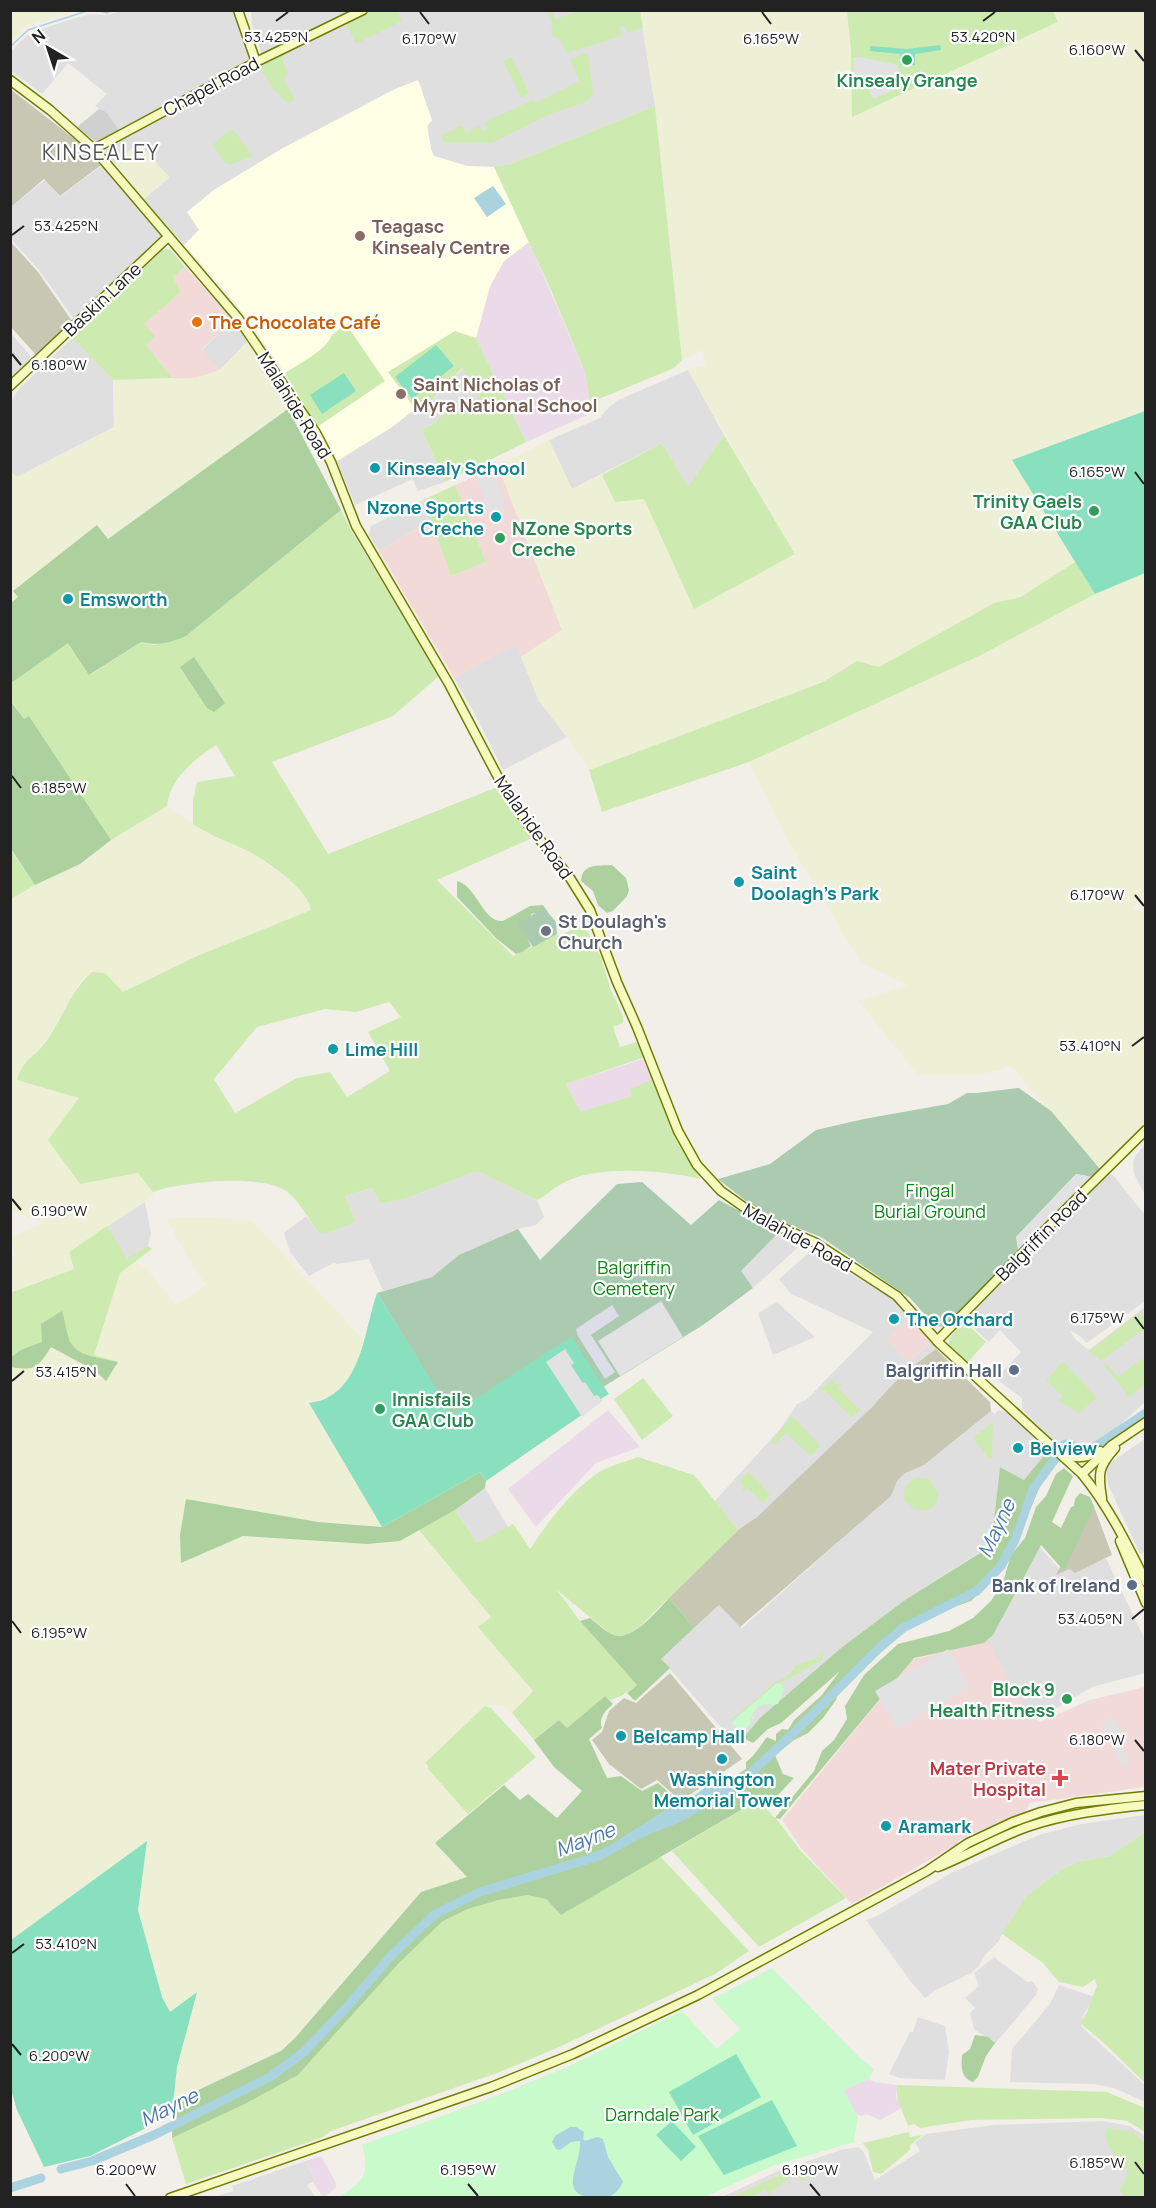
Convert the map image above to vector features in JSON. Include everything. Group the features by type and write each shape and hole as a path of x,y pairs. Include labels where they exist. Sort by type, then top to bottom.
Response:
{"main road":[{"path":"238,10 256,62"},
{"name":"Chapel Road","path":"94,149 256,62 363,10"},
{"name":"Malahide Road","path":"10,80 50,110 94,149 238,318 316,433 331,462 356,526 449,684 499,779 526,822 564,870 590,910 678,1131 697,1165 722,1191 758,1217 816,1243 897,1296 938,1341 1082,1474 1108,1510 1146,1582"},
{"name":"Baskin Lane","path":"10,386 168,237"},
{"name":"Balgriffin Road","path":"938,1341 1146,1130"},
{"path":"1055,1450 1071,1457 1092,1456 1146,1422"},
{"path":"1082,1474 1146,1428"},
{"path":"1082,1474 1123,1435"},
{"path":"1102,1502 1098,1475 1106,1459 1118,1446"},
{"name":"Malahide Road","path":"1108,1510 1146,1603"},
{"path":"170,2198 491,2087 573,2054 698,1995 927,1871 1005,1836 1047,1821 1144,1798"}],"shaded area":[{"path":"11,10 75,11 26,26 11,41"},
{"path":"122,11 235,11 250,56 247,63 154,114 119,130 106,113 95,106 107,94 68,63 42,94 11,71 11,51 31,32 89,14 106,15"},
{"path":"251,11 354,11 262,55 252,25"},
{"path":"367,11 640,11 655,106 510,164 494,167 467,166 434,156 422,89 418,80 283,148 214,190 200,230 184,245 144,199 169,177 139,143 114,163 105,153 103,148 234,81 261,62"},
{"path":"640,11 847,11 851,51 852,116 1058,22 1053,11 1145,11 1145,411 1012,460 1075,562 1021,597 994,603 879,667 857,661 823,682 589,770 539,701 521,657 562,630 498,466 549,440 572,489 602,475 615,502 644,498 694,609 795,554 688,370 706,365 702,350 682,360 655,106"},
{"path":"853,57 898,65 899,88 875,98 871,97 869,88 854,82"},
{"name":"Teagasc Kinsealy Centre","path":"418,80 432,120 427,127 434,156 467,166 494,167 529,242 504,261 490,286 476,338 468,352 424,408 415,409 392,427 337,461 285,373 256,331 226,291 184,245 199,230 187,212 214,190 283,148 395,89"},
{"path":"10,89 85,147 101,165 60,196 44,179 11,207"},
{"path":"99,109 106,112 119,130 97,143 77,127"},
{"path":"139,143 169,178 144,199 114,163"},
{"path":"101,166 162,237 74,319 39,270 11,239 10,208 45,180 60,197"},
{"path":"10,241 38,272 72,321 36,355 11,327"},
{"path":"529,242 585,372 592,413 526,442 476,338 490,286 504,261"},
{"path":"185,267 233,319 202,349 220,370 196,378 180,380 172,378 146,345 144,324 181,292 173,277"},
{"path":"233,319 248,341 220,370 202,350"},
{"path":"10,332 33,359 10,381"},
{"path":"72,338 113,380 114,427 17,477 11,472 11,401 19,389"},
{"path":"248,341 288,409 108,539 98,525 13,592 18,598 11,603 11,472 17,477 114,427 113,380 196,378 220,370"},
{"path":"463,368 480,396 457,414 452,406 436,422 422,430 445,482 418,491 413,479 355,505 337,461 392,427 415,409 424,408"},
{"path":"688,370 724,435 688,488 662,443 572,489 549,440 600,418 618,400"},
{"path":"492,465 506,506 490,513 475,474"},
{"path":"498,466 562,630 521,657 515,645 454,678 379,551 431,520 451,576 486,562 455,485"},
{"path":"423,500 431,520 379,551 369,535 371,526"},
{"path":"1145,573 1146,889 1132,911 1145,908 1145,1125 1100,1169 1011,1066 980,1075 918,1075 858,1001 908,985 861,963 784,834 749,762 981,655 1095,594"},
{"path":"516,644 539,701 567,737 503,770 454,678"},
{"path":"167,806 204,832 251,852 292,882 311,903 311,910 197,956 123,992 81,981 44,1044 22,1065 79,1098 153,1192 153,1196 69,1252 75,1269 11,1293 11,1258 16,1255 11,1236 45,1223 11,1211 11,899 80,864 111,840"},
{"path":"643,1059 653,1081 630,1089 632,1096 579,1113 566,1084"},
{"path":"1145,1145 1145,1195 1134,1174 1133,1163 1135,1156"},
{"path":"479,1172 537,1200 544,1217 536,1225 518,1229 459,1255 432,1277 383,1291 369,1259 333,1263 309,1276 290,1252 284,1233 306,1216 318,1232 356,1222 345,1196 372,1188 380,1204 407,1198"},
{"path":"1077,1174 1092,1177 1019,1254 1016,1237"},
{"path":"1109,1174 1113,1175 1145,1215 1145,1301 1087,1343 1069,1330 1076,1340 1089,1350 1145,1307 1145,1402 1086,1453 1071,1451 1056,1443 1022,1409 1022,1398 996,1379 1021,1352 1000,1330 989,1342 964,1319"},
{"path":"145,1202 151,1233 148,1246 127,1260 107,1226"},
{"path":"207,1217 252,1221 366,1342 356,1365 343,1384 328,1398 309,1404 382,1527 318,1522 249,1510 181,1563 243,1536 368,1544 400,1541 419,1530 491,1617 479,1627 533,1691 512,1713 501,1705 485,1706 426,1766 468,1814 435,1843 467,1877 421,1892 295,2038 281,2051 173,2102 177,2067 196,1992 169,2012 162,1997 138,1910 147,1841 11,1940 10,1367 22,1368 41,1364 50,1347 96,1371 93,1355 120,1273 135,1261 147,1269 176,1305 206,1285 187,1257 166,1218"},
{"path":"779,1232 803,1243 753,1288 740,1271"},
{"path":"811,1251 898,1302 911,1317 887,1339 908,1363 931,1342 936,1349 892,1385 757,1517 738,1530 714,1502 780,1429 797,1404 806,1400 873,1332 790,1293 779,1279"},
{"path":"661,1301 683,1337 620,1376 598,1341"},
{"path":"777,1302 815,1337 773,1355 758,1313"},
{"path":"612,1305 619,1316 591,1335 615,1372 605,1379 576,1329"},
{"path":"911,1317 931,1342 908,1363 886,1339"},
{"path":"565,1349 574,1363 571,1365 583,1383 585,1382 594,1396 598,1395 602,1401 582,1417 546,1362"},
{"path":"936,1349 990,1402 991,1411 924,1465 905,1473 897,1481 891,1496 740,1627 719,1605 694,1628 669,1598 738,1530 757,1517 892,1385"},
{"path":"608,1410 640,1447 596,1463 536,1527 508,1489"},
{"path":"999,1410 1012,1415 1047,1452 1024,1480 1000,1467 991,1545 905,1600 841,1648 760,1718 743,1738 735,1743 661,1659 719,1605 742,1628 890,1496 897,1481 905,1472 924,1465 991,1411 995,1414"},
{"path":"1145,1439 1146,1551 1140,1554 1108,1484 1106,1471 1111,1462"},
{"path":"485,1488 508,1527 477,1543 455,1510"},
{"path":"1093,1504 1112,1555 1075,1573 1069,1569 1056,1575"},
{"path":"1039,1546 1062,1572 1093,1558 1096,1563 1106,1558 1145,1640 1145,1673 1092,1687 1053,1710 1028,1713 987,1642"},
{"path":"989,1639 988,1642 1028,1713 1040,1722 1090,1700 1145,1687 1145,1787 1030,1803 1024,1813 971,1834 852,1904 801,1848 782,1820 912,1660"},
{"path":"948,1649 970,1687 897,1729 875,1691"},
{"path":"670,1673 742,1759 681,1801 657,1780 641,1789 609,1764 592,1740 602,1732 609,1711 624,1698 636,1703"},
{"path":"1113,1717 1123,1737 1119,1739 1129,1764 1122,1767 1101,1723"},
{"path":"1145,1815 1145,1832 1110,1856 1081,1861 1062,1869 1026,1896 998,1942 985,1955 978,1967 925,1998 866,1920 877,1916 951,1873 1039,1835 1081,1824"},
{"path":"994,1957 1027,1982 1032,1981 1038,1989 1036,1995 995,2044 974,2029 970,2013 975,2008 965,1998 979,1986 974,1973"},
{"path":"1059,1985 1095,1997 1084,2014 1081,2026 1145,2085 1145,2102 1114,2088 1094,2084 1010,2082 1012,2049 1050,2004"},
{"path":"918,2017 945,2026 949,2052 945,2080 899,2078 889,2074 910,2032 913,2032"},
{"path":"869,2079 897,2085 896,2097 902,2108 880,2120 866,2114 861,2116 855,2113 844,2090"},
{"path":"1103,2121 1130,2126 1145,2136 1145,2197 720,2198 778,2171 841,2150 858,2147 863,2151 875,2180 920,2151 915,2143 926,2134 994,2125"},
{"path":"321,2156 336,2183 336,2188 323,2197 313,2183 315,2180 306,2161"},
{"path":"306,2161 315,2181 307,2185 315,2197 210,2198 234,2191 232,2186"}],"green space":[{"path":"367,10 398,11 402,21 356,44 345,22"},
{"path":"547,11 552,11 555,19 579,11 640,11 643,28 627,33 624,26 620,27 621,36 567,53 560,40 551,34 552,24"},
{"path":"847,11 1053,11 1058,22 852,117 851,51"},
{"name":"Kinsealy Grange","path":"940,45 941,50 915,54 915,65 900,65 900,54 870,51 870,46 907,49"},
{"path":"588,54 593,93 586,102 548,115 492,143 444,142 441,136 461,125 466,133 478,126 483,131 487,129 485,124 487,121 532,100 535,103 579,81 570,59"},
{"path":"283,55 285,57 282,59 288,74 283,80 295,99 288,104 270,85 260,67"},
{"path":"512,57 529,93 522,98 503,61"},
{"path":"655,106 682,360 674,368 599,399 598,411 592,413 585,372 551,290 494,167 510,164"},
{"path":"231,129 253,156 230,165 225,163 212,145"},
{"path":"162,250 171,250 185,267 173,277 181,292 144,324 155,336 146,345 172,378 113,380 72,338"},
{"path":"346,324 385,381 317,427 285,373 318,351"},
{"path":"455,331 476,338 526,442 445,482 422,430 436,422 452,405 457,413 480,396 462,368 424,408 415,409 388,372"},
{"path":"436,345 454,366 412,399 395,377"},
{"path":"344,373 356,391 322,414 310,395"},
{"path":"288,409 341,510 186,636 164,643 141,642 89,675 68,643 11,683 11,603 18,597 13,591 97,525 108,539"},
{"name":"Trinity Gaels GAA Club","path":"1145,411 1145,573 1095,594 1012,460"},
{"path":"724,435 795,554 694,609 644,499 615,502 602,475 662,443 688,487"},
{"path":"455,485 486,562 451,576 423,500"},
{"path":"341,510 439,676 393,716 272,762 328,854 500,786 535,837 437,880 513,956 557,934 559,936 584,924 601,957 610,988 623,1016 623,1023 613,1027 620,1047 637,1042 645,1057 566,1084 580,1112 632,1096 630,1089 652,1080 676,1140 700,1179 669,1173 613,1171 595,1173 565,1182 537,1200 479,1172 472,1173 407,1198 380,1204 372,1188 345,1196 356,1222 323,1234 318,1232 290,1194 279,1187 263,1183 203,1182 153,1192 138,1173 80,1184 48,1140 79,1098 17,1080 22,1067 45,1043 84,980 92,972 105,973 123,992 197,956 311,910 303,894 275,868 248,851 193,824 193,800 197,782 235,776 216,745 199,757 178,778 167,806 111,840 29,716 24,719 11,700 10,683 68,642 90,675 141,642 154,645 186,636","holes":["389,1002 401,1017 368,1032 390,1071 347,1097 330,1072 297,1078 235,1113 214,1079 257,1027 325,1009 356,1012"]},
{"path":"1075,562 1095,594 981,655 749,762 602,812 589,770 823,682 857,661 879,667 994,603 1021,597"},
{"path":"194,657 225,703 214,712 207,708 180,667"},
{"path":"10,700 24,719 29,716 111,840 80,864 35,885 11,849"},
{"path":"10,849 35,885 11,899 10,899"},
{"path":"612,865 626,878 629,890 627,896 613,911 607,913 598,905 593,891 581,881 584,871 588,868"},
{"path":"457,881 470,890 485,911 496,920 503,921 530,906 543,905 548,912 546,917 536,913 531,914 530,923 524,932 531,946 516,954 497,939 457,897"},
{"path":"544,908 556,922 557,934 533,947 517,924"},
{"name":"Fingal Burial Ground","path":"1019,1088 1051,1111 1100,1169 1092,1177 1076,1174 1016,1237 1019,1254 945,1327 935,1326 910,1298 821,1237 777,1220 746,1201 718,1179 770,1164 816,1130 948,1104 967,1093"},
{"name":"Balgriffin Cemetery","path":"642,1182 691,1225 719,1200 779,1232 741,1271 753,1288 703,1325 603,1387 571,1338 452,1415 377,1293 432,1277 459,1255 518,1229 540,1260 617,1184"},
{"path":"107,1226 127,1259 148,1246 152,1249 120,1273 94,1355 118,1362 106,1381 96,1371 51,1347 43,1360 31,1368 11,1367 10,1293 74,1269 69,1252"},
{"name":"Innisfails GAA Club","path":"377,1293 452,1414 571,1337 609,1394 486,1481 480,1472 382,1527 309,1403 327,1398 348,1378 361,1351"},
{"path":"62,1311 69,1339 77,1350 90,1356 118,1362 106,1381 96,1371 51,1347 39,1364 31,1368 11,1367 11,1357 21,1350 42,1342 41,1324"},
{"path":"1139,1313 1143,1317 1145,1328 1101,1361 1089,1351"},
{"path":"964,1321 986,1342 967,1363 950,1347 949,1343 952,1335"},
{"path":"1142,1358 1145,1362 1145,1384 1129,1397 1104,1365 1106,1363 1118,1377"},
{"path":"1063,1361 1097,1398 1079,1413 1059,1401 1062,1395 1046,1381"},
{"path":"842,1371 832,1381 835,1384 842,1384 838,1388 860,1410 852,1418 824,1390 818,1392"},
{"path":"643,1378 673,1416 642,1440 614,1399"},
{"path":"792,1416 821,1446 810,1456 786,1433 774,1445 771,1441"},
{"path":"993,1422 992,1458 989,1459 975,1441 975,1436"},
{"path":"1047,1452 1056,1462 1041,1484 1024,1524 1010,1542 1011,1547 1002,1568 971,1601 931,1611 918,1623 896,1636 888,1646 852,1670 839,1688 836,1700 823,1718 808,1733 794,1740 775,1755 783,1774 794,1778 766,1808 758,1800 561,1915 546,1899 527,1895 468,1909 443,1921 399,1963 298,2075 245,2104 172,2138 173,2102 281,2051 295,2038 421,1892 467,1877 435,1843 504,1785 520,1800 528,1794 557,1818 582,1791 554,1767 534,1740 559,1720 567,1728 605,1696 613,1704 602,1718 602,1728 589,1739 607,1778 621,1776 642,1791 658,1783 685,1807 746,1769 746,1762 767,1737 776,1741 776,1734 782,1729 788,1730 794,1720 821,1696 840,1671 781,1723 768,1729 753,1743 743,1738 760,1718 841,1648 905,1600 991,1546 1000,1467 1024,1480"},
{"path":"638,1457 694,1475 738,1530 639,1627 628,1634 618,1636 608,1632 557,1590 580,1621 637,1685 621,1696 610,1700 605,1696 567,1728 559,1720 534,1740 512,1713 533,1691 478,1627 491,1617 419,1530 455,1510 477,1543 513,1524 530,1549 559,1509 585,1483 605,1469"},
{"path":"1064,1468 1073,1476 1052,1522 1061,1528 1080,1493 1090,1497 1094,1507 1064,1571 1041,1545 993,1635 984,1643 914,1658 780,1819 775,1818 814,1771 822,1751 834,1740 847,1719 845,1706 864,1675 898,1644 949,1631 973,1618 991,1601 1003,1582 1011,1555 1025,1538 1036,1507 1046,1496 1056,1474"},
{"path":"480,1472 486,1481 485,1488 455,1510 400,1541 368,1544 243,1536 181,1563 180,1535 186,1499 318,1522 382,1527"},
{"path":"749,1472 770,1495 763,1503 747,1488 742,1492 744,1486 739,1481"},
{"path":"918,1477 925,1479 927,1477 938,1496 935,1504 925,1511 914,1509 903,1499 907,1485"},
{"path":"669,1598 694,1628 661,1659 670,1668 635,1701 627,1693 637,1685 580,1621 590,1618 611,1634 626,1635 646,1622"},
{"path":"822,1652 823,1659 785,1681 777,1683 731,1722 781,1678 786,1677 795,1668 794,1666 819,1657"},
{"path":"777,1683 782,1685 784,1690 778,1704 758,1707 752,1715 754,1718 750,1719 751,1723 742,1734 732,1722"},
{"path":"485,1706 491,1708 536,1757 468,1814 429,1770 426,1762"},
{"path":"758,1800 778,1821 800,1850 846,1898 759,1947 672,1851"},
{"path":"1145,1832 1145,2083 1080,2023 1088,2010 1097,1986 1095,1979 1083,1987 1059,1982 1043,1963 1002,1934 1026,1896 1062,1869 1081,1861 1110,1856"},
{"path":"147,1841 138,1910 162,1997 170,2012 197,1992 177,2067 172,2113 90,2156 44,2167 17,2110 11,2089 11,1940"},
{"path":"660,1856 749,1951 715,1974 557,2048 497,2073 331,2131 321,2138 186,2184 172,2138 245,2104 298,2075 397,1965 443,1921 468,1909 527,1895 546,1899 561,1915"},
{"name":"Darndale Park","path":"772,1968 860,2058 874,2069 869,2079 844,2090 858,2115 854,2142 772,2166 705,2197 338,2198 359,2182 365,2171 362,2145 507,2092 567,2067 682,2011 717,2049 740,2029 712,1999"},
{"path":"975,2035 988,2037 995,2043 986,2056 978,2077 973,2082 964,2075 962,2055 970,2049"},
{"path":"736,2054 761,2097 693,2135 669,2092"},
{"path":"897,2085 1107,2092 1145,2108 1145,2132 1127,2121 1101,2118 971,2120 920,2128 914,2124 908,2126 898,2100"},
{"path":"772,2100 797,2146 724,2175 698,2136"},
{"path":"672,2121 696,2147 681,2161 656,2135"},
{"path":"1107,2128 1132,2132 1145,2143 1145,2197 1125,2197 1119,2190 1128,2172 1108,2145"},
{"path":"909,2132 910,2137 923,2135 910,2145 910,2150 881,2174 873,2172 868,2150 863,2143"},
{"path":"812,2164 815,2170 808,2174 805,2182 794,2174 769,2194 764,2189 753,2197 732,2197 768,2180"}],"water":[{"path":"493,186 506,204 487,217 474,198"},
{"path":"723,1778 736,1784 728,1796 601,1860 585,1865 580,1862 582,1858 612,1844 662,1812 681,1805 717,1779"},
{"path":"570,2127 576,2127 584,2132 585,2141 597,2137 603,2139 608,2157 623,2182 614,2194 600,2198 586,2197 577,2193 573,2179 580,2151 580,2141 571,2142 560,2150 556,2149 552,2142 555,2136"}],"waterway":[{"path":"10,47 28,30 90,10"},
{"path":"95,10 107,13 113,10"},
{"name":"Mayne","path":"1062,1447 1065,1444 1090,1450 1146,1413"},
{"name":"Mayne","path":"727,1789 744,1779 877,1650 903,1628 977,1591 1001,1566 1015,1540 1033,1489 1055,1459"},
{"path":"672,1809 670,1803 679,1792"},
{"name":"Mayne","path":"61,2169 92,2161 154,2135 270,2077 304,2052 390,1957 435,1914 480,1892 589,1859"},
{"name":"Mayne","path":"10,2188 41,2178"}],"place":[{"name":"Kinsealy Grange","path":"907,60"},
{"name":"Teagasc Kinsealy Centre","path":"360,236"},
{"name":"The Chocolate Café","path":"197,322"},
{"name":"Saint Nicholas of Myra National School","path":"401,394"},
{"name":"Kinsealy School","path":"375,468"},
{"name":"Trinity Gaels GAA Club","path":"1094,511"},
{"name":"Nzone Sports Creche","path":"496,517"},
{"name":"NZone Sports Creche","path":"500,538"},
{"name":"Emsworth","path":"68,599"},
{"name":"Saint Doolagh's Park","path":"739,882"},
{"name":"St Doulagh's Church","path":"546,931"},
{"name":"Lime Hill","path":"333,1049"},
{"name":"The Orchard","path":"894,1319"},
{"name":"Balgriffin Hall","path":"1014,1370"},
{"name":"Innisfails GAA Club","path":"380,1409"},
{"name":"Belview","path":"1018,1448"},
{"name":"Bank of Ireland","path":"1132,1585"},
{"name":"Block 9 Health Fitness","path":"1067,1699"},
{"name":"Belcamp Hall","path":"621,1736"},
{"name":"Washington Memorial Tower","path":"722,1759"},
{"name":"Mater Private Hospital","path":"1060,1778"},
{"name":"Aramark","path":"886,1826"}],"district":[{"name":"KINSEALEY","path":"101,152"}]}
